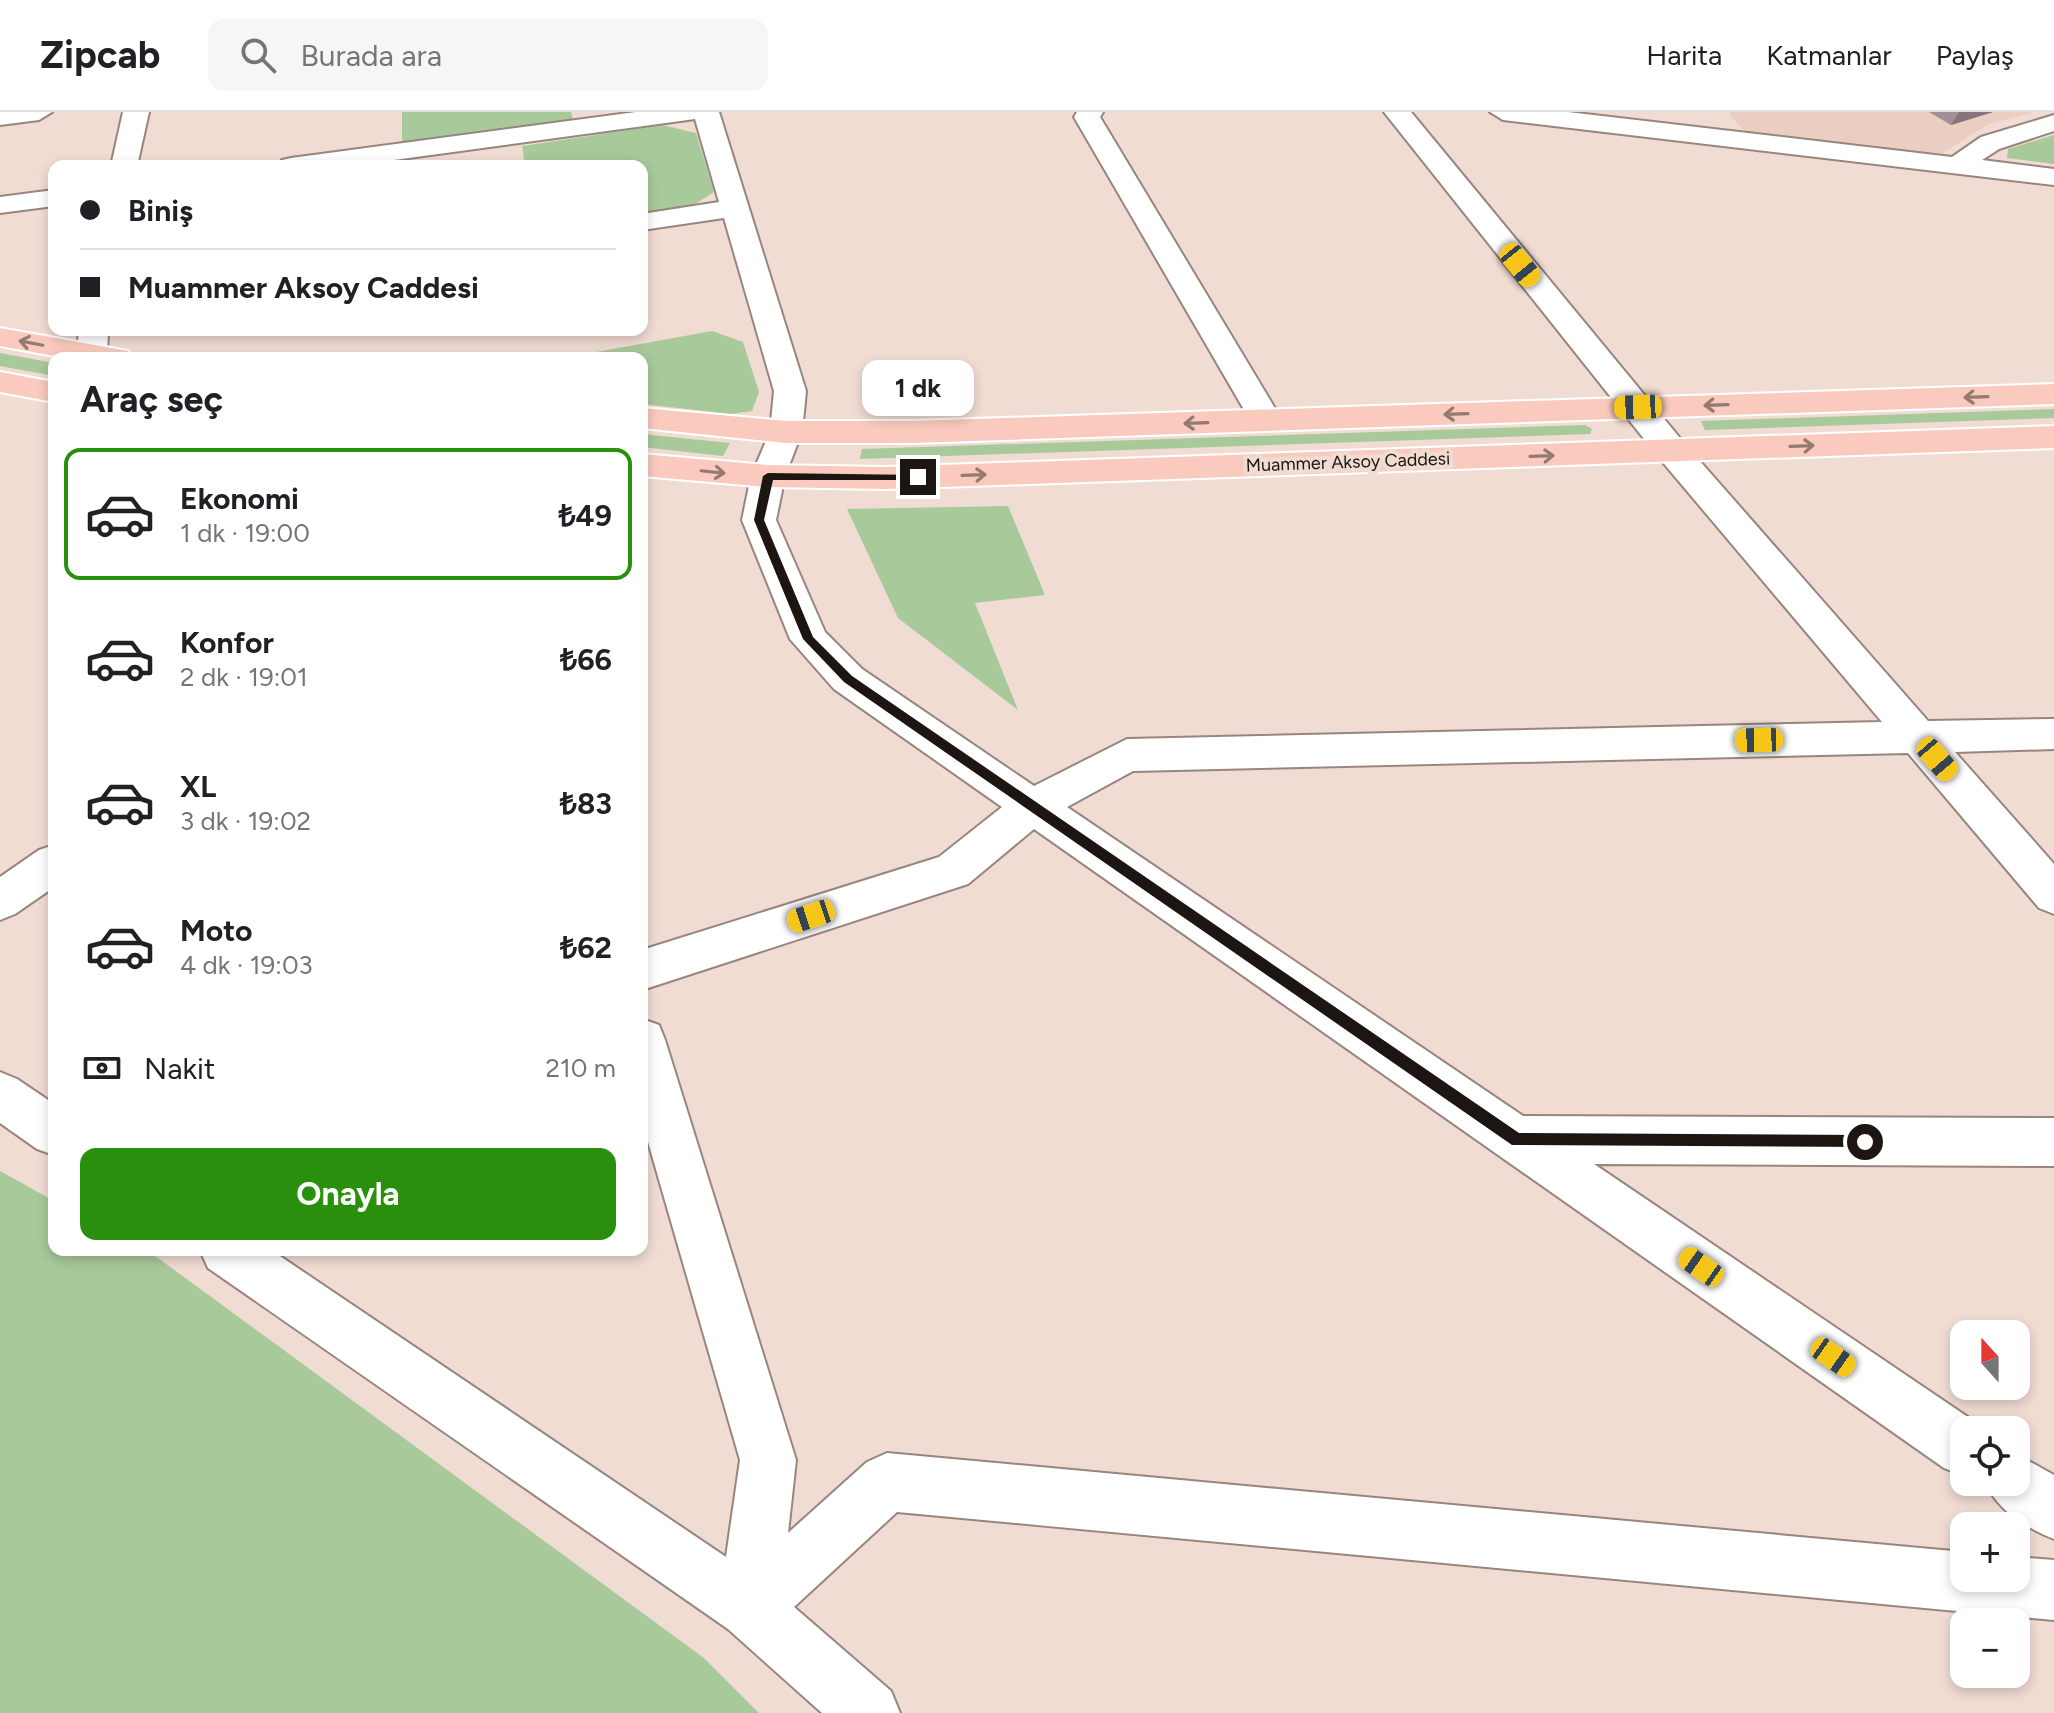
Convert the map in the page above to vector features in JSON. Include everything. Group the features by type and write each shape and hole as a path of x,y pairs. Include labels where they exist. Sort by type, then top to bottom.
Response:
{"main road":[{"path":"0,337 101,348"},
{"path":"0,382 48,391"},
{"path":"648,419 786,432 913,432 2054,394"},
{"name":"Muammer Aksoy Caddesi","path":"648,466 768,476 886,478 2054,437"}],"street":[{"path":"0,117 39,112"},
{"path":"125,160 136,112"},
{"path":"336,160 693,112"},
{"path":"706,112 790,391 786,432 768,476 759,520 809,639 848,679 1950,1438"},
{"path":"1090,112 1087,117 1266,420"},
{"path":"1397,112 1672,451 2054,895"},
{"path":"1503,112 2054,177"},
{"path":"1692,134 1713,112"},
{"path":"1958,165 1990,143 2054,123"},
{"path":"0,205 48,199"},
{"path":"648,221 736,208"},
{"path":"648,968 953,871 1033,806 1127,755 2054,734"},
{"path":"0,901 48,867"},
{"path":"648,1060 768,1460 749,1608"},
{"path":"0,1095 48,1128"},
{"path":"1517,1140 2054,1142"},
{"path":"235,1256 749,1608 869,1713"},
{"path":"749,1608 887,1482 2054,1590"},
{"path":"2030,1493 2054,1510"}],"shaded area":[{"path":"2033,112 1989,124 1941,154 1744,131 1729,114"}],"green space":[{"path":"402,112 571,112 573,120 402,143"},
{"path":"662,125 696,133 714,192 692,206 648,212 648,160 524,160 522,146"},
{"path":"2054,135 2054,164 2007,158 2008,149"},
{"path":"712,331 743,342 759,392 752,411 731,414 648,405 648,352 596,352"},
{"path":"0,353 48,362 48,375 0,366"},
{"path":"2054,409 2054,418 1705,430 1701,421"},
{"path":"1585,425 1592,429 1590,434 860,459 862,449"},
{"path":"648,435 730,443 723,456 648,448"},
{"path":"1008,506 1045,595 975,603 1018,710 898,618 847,509"},
{"path":"0,1171 48,1198 48,1256 158,1258 704,1658 759,1713 0,1713"}],"route":[{"path":"918,477 821,479 768,476 759,520 809,639 848,679 1517,1140 1865,1142"}]}
